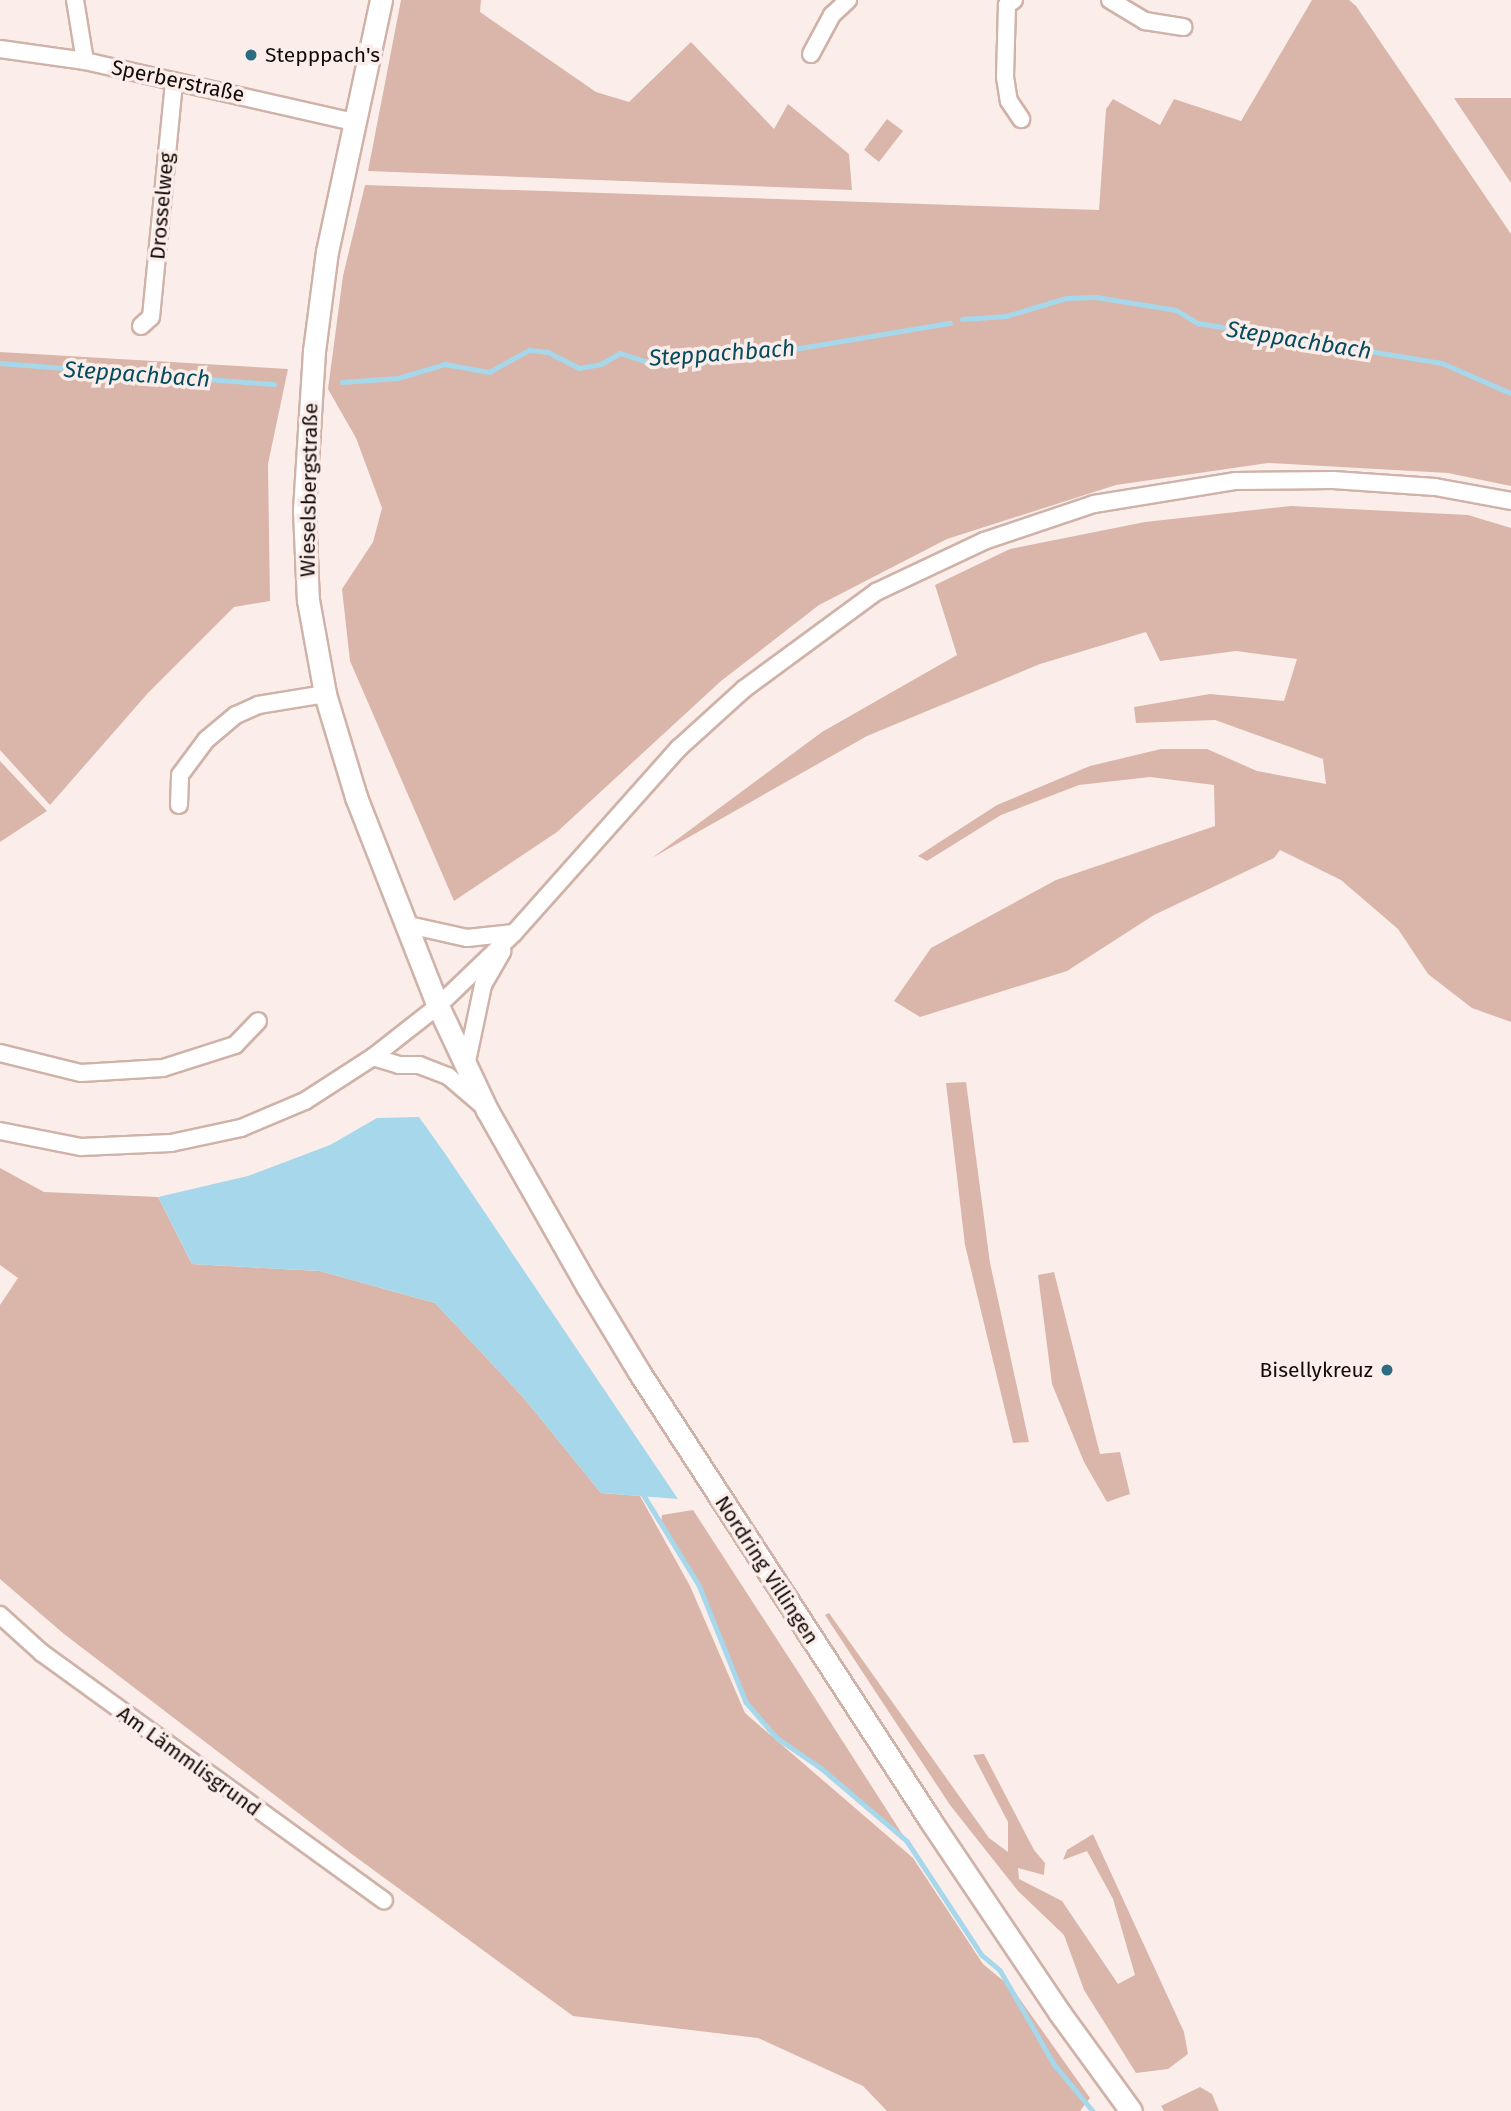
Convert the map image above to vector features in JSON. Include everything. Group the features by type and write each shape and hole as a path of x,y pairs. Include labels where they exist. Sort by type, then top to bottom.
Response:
{"main road":[{"name":"Wieselsbergstraße","path":"381,0 327,251 315,338 305,498 308,600 326,694 356,797 438,1006"},
{"name":"Nordring Villingen","path":"438,1006 487,1110 660,1406 1059,2012 1131,2111"}],"street":[{"path":"75,0 85,61"},
{"path":"811,54 832,15 848,0"},
{"path":"1014,0 1007,5 1005,77 1009,101 1021,119"},
{"path":"1110,0 1145,21 1184,27"},
{"name":"Sperberstraße","path":"0,49 85,61 354,122"},
{"name":"Drosselweg","path":"141,326 151,317 174,81"},
{"path":"0,1131 81,1147 172,1143 241,1128 305,1101 373,1057 438,1006 514,933 638,792 744,689 876,592 984,541 1094,504 1236,481 1333,480 1435,487 1511,501"},
{"path":"179,805 180,775 206,740 236,715 258,705 326,694"},
{"path":"404,924 467,938 514,933"},
{"path":"466,1066 483,985 514,933"},
{"path":"0,1053 81,1073 163,1068 235,1045 258,1020"},
{"path":"373,1057 400,1065 419,1065 448,1076 487,1110"},
{"name":"Am Lämmlisgrund","path":"0,1615 42,1653 384,1901"}],"shaded area":[{"path":"401,0 481,0 480,12 596,92 629,102 691,42 774,129 788,104 849,154 852,190 368,171"},
{"path":"1312,0 1349,0 1356,6 1511,234 1511,486 1448,473 1268,463 1116,485 947,539 819,605 721,681 557,832 454,901 350,661 342,589 373,542 382,508 356,438 328,389 343,276 365,185 1099,210 1106,109 1113,99 1160,125 1174,99 1241,121"},
{"path":"1454,98 1511,98 1511,183"},
{"path":"887,119 903,131 879,162 864,150"},
{"path":"0,352 288,369 268,464 270,601 234,607 148,693 50,805 0,750"},
{"path":"1291,506 1468,515 1511,528 1511,1022 1472,1008 1428,974 1398,929 1341,880 1280,850 1274,858 1154,915 1067,971 920,1017 894,1001 931,948 1056,880 1215,826 1214,785 1150,777 1079,785 1001,815 927,861 918,856 997,805 1090,766 1161,749 1207,749 1257,771 1326,784 1323,759 1215,720 1136,723 1134,707 1210,694 1284,701 1297,659 1236,651 1160,661 1146,632 1040,664 867,736 652,858 822,732 957,655 935,585 1010,549 1145,522"},
{"path":"0,761 47,811 0,842"},
{"path":"966,1082 990,1263 1029,1442 1013,1443 965,1245 946,1083"},
{"path":"0,1168 44,1192 158,1197 192,1264 320,1271 435,1303 523,1397 601,1493 640,1496 690,1586 745,1713 913,1858 983,1964 1012,1988 1090,2098 1080,2111 887,2111 863,2086 758,2038 573,2016 353,1855 64,1634 0,1579 0,1305 18,1278 0,1265"},
{"path":"1054,1272 1100,1454 1120,1452 1130,1494 1107,1502 1084,1462 1052,1384 1038,1275"},
{"path":"693,1510 908,1843 821,1768 776,1737 746,1702 699,1585 661,1524 662,1515"},
{"path":"829,1613 989,1838 1008,1852 1008,1822 973,1755 984,1754 1034,1850 1045,1863 1044,1875 1018,1868 1019,1879 1062,1901 1118,1984 1135,1975 1113,1899 1087,1851 1063,1860 1067,1850 1093,1834 1184,2032 1188,2054 1168,2069 1136,2073 1084,1990 1064,1935 1018,1891 950,1805 825,1615"},
{"path":"1200,2087 1212,2094 1219,2111 1164,2111 1161,2106"}],"water":[{"path":"419,1117 678,1499 601,1493 523,1397 435,1303 320,1271 192,1264 158,1197 248,1176 330,1145 377,1118"}],"waterway":[{"name":"Steppachbach","path":"962,319 1006,316 1066,298 1096,297 1176,310 1198,323 1442,363 1511,393"},
{"name":"Steppachbach","path":"342,382 398,378 445,364 489,372 529,350 548,352 579,368 601,364 620,353 644,361 682,360 794,349 950,323"},
{"name":"Steppachbach","path":"0,363 274,384"},
{"path":"643,1494 699,1585 746,1702 776,1737 821,1768 907,1841 982,1955 1000,1970 1054,2064 1093,2111"}],"place":[{"name":"Stepppach's","path":"251,55"},
{"name":"Bisellykreuz","path":"1387,1370"}]}
